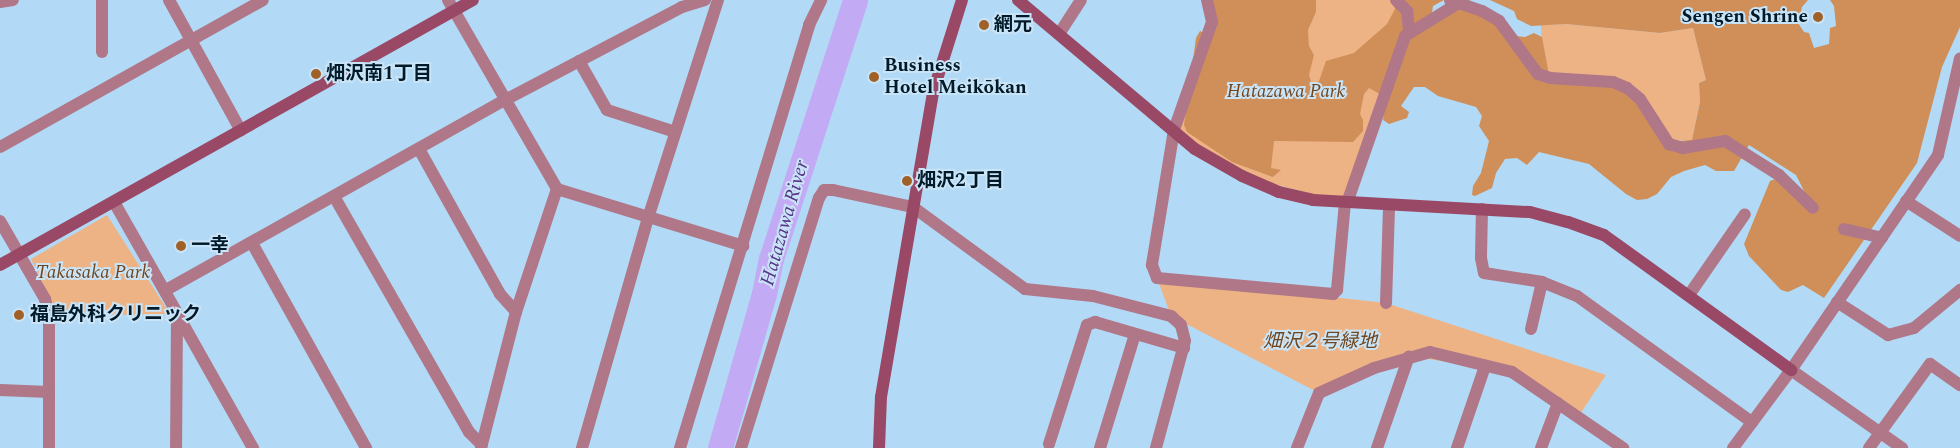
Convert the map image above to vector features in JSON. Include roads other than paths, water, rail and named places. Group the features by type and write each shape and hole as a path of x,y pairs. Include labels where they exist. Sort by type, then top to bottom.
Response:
{"street":[{"path":"0,2 13,0"},
{"path":"102,0 102,52"},
{"path":"169,0 241,131"},
{"path":"0,147 263,0"},
{"path":"0,265 241,131 451,5 473,0"},
{"path":"166,290 335,198 505,100 682,7 705,0"},
{"path":"582,448 648,218 718,0"},
{"path":"680,448 744,246 809,25 821,0"},
{"path":"879,448 881,397 933,92 962,0"},
{"path":"1018,0 1195,149 1255,182 1313,200 1530,212 1604,235 1902,448"},
{"path":"1059,34 1080,0"},
{"path":"1207,0 1212,22 1174,130 1152,265 1157,278 1163,281 1333,294 1337,290 1346,203 1400,47 1409,31 1455,1 1499,21 1538,74 1550,78 1613,82 1627,88 1640,99 1669,144 1683,148 1725,141 1779,175 1813,208"},
{"path":"1396,0 1407,11 1409,31"},
{"path":"451,5 557,189 744,246"},
{"path":"1733,448 1791,370 1938,155 1960,58"},
{"path":"579,61 607,110 675,132"},
{"path":"419,149 500,294 516,312"},
{"path":"482,446 516,312 557,189"},
{"path":"741,448 824,190 913,207 1025,289 1100,298 1171,316 1184,331 1184,348 1156,448"},
{"path":"335,198 469,432 482,446"},
{"path":"1906,201 1960,236"},
{"path":"114,202 166,290 253,448"},
{"path":"1386,303 1389,205"},
{"path":"1482,209 1481,258 1484,273 1542,282 1577,296 1752,422"},
{"path":"1689,295 1745,214"},
{"path":"0,221 45,299 49,314 49,448"},
{"path":"1844,229 1882,238"},
{"path":"252,243 366,448"},
{"path":"1531,329 1542,282"},
{"path":"1837,302 1888,335 1914,328 1960,290"},
{"path":"176,448 177,313"},
{"path":"1049,444 1087,325 1095,322 1184,348"},
{"path":"1100,448 1136,334"},
{"path":"1297,448 1319,393 1374,368 1409,356 1430,352 1512,372 1622,448"},
{"path":"1377,448 1409,356"},
{"path":"1870,448 1930,364 1960,385"},
{"path":"1457,448 1485,366"},
{"path":"0,390 50,392"},
{"path":"1541,448 1558,403"}],"waterway":[{"name":"Hatazawa River","path":"720,448 764,294 771,259 855,0"}],"place":[{"name":"Sengen Shrine","path":"1818,17"},
{"name":"網元","path":"984,25"},
{"name":"畑沢南1丁目","path":"316,74"},
{"name":"Business Hotel Meikōkan","path":"874,77"},
{"name":"畑沢2丁目","path":"907,181"},
{"name":"一幸","path":"181,246"},
{"name":"福島外科クリニック","path":"19,315"}],"park label":[{"name":"Hatazawa Park","path":"1286,92"},
{"name":"Takasaka Park","path":"93,273"},
{"name":"畑沢２号緑地","path":"1320,342"}]}
